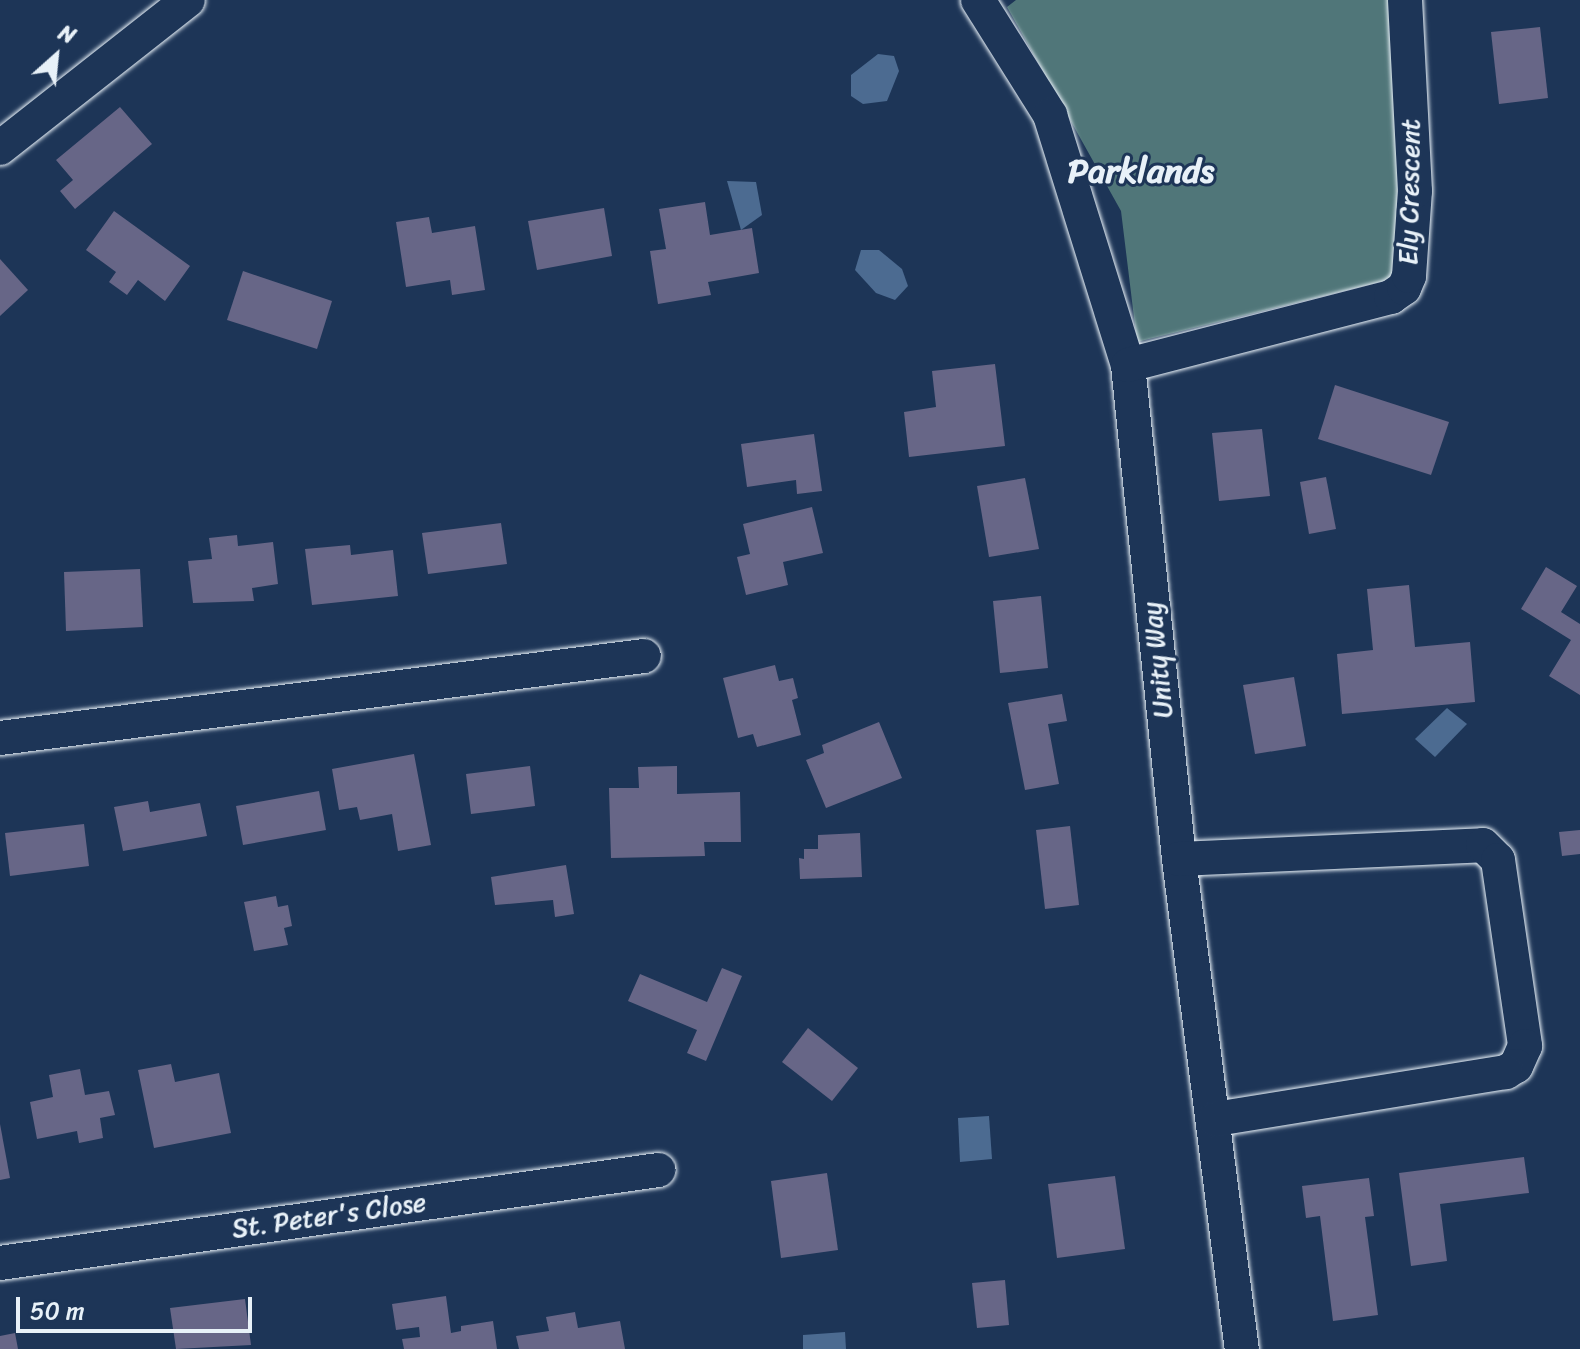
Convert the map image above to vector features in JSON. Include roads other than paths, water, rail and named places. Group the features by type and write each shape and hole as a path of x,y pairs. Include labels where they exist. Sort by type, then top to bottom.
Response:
{"street":[{"path":"0,148 188,0"},
{"name":"Unity Way","path":"978,0 1050,115 1128,365 1179,859 1215,1119 1242,1349"},
{"name":"Ely Crescent","path":"1128,365 1391,297 1404,288 1409,276 1415,191 1405,0"},
{"path":"0,738 644,656"},
{"path":"1179,859 1483,845 1498,860 1525,1046 1516,1066 1506,1072 1215,1119"},
{"name":"St. Peter's Close","path":"0,1263 658,1170"}],"water":[{"path":"878,54 894,56 899,71 887,101 863,104 851,96 851,75"},
{"path":"727,181 756,182 762,215 741,230"},
{"path":"861,250 879,250 902,269 908,286 895,300 876,293 855,270"},
{"path":"1447,708 1467,724 1435,757 1415,739"},
{"path":"989,1116 992,1159 960,1162 958,1118"},
{"path":"845,1332 846,1349 803,1349 803,1335"}],"district":[{"name":"Parklands","path":"1141,172"}]}
